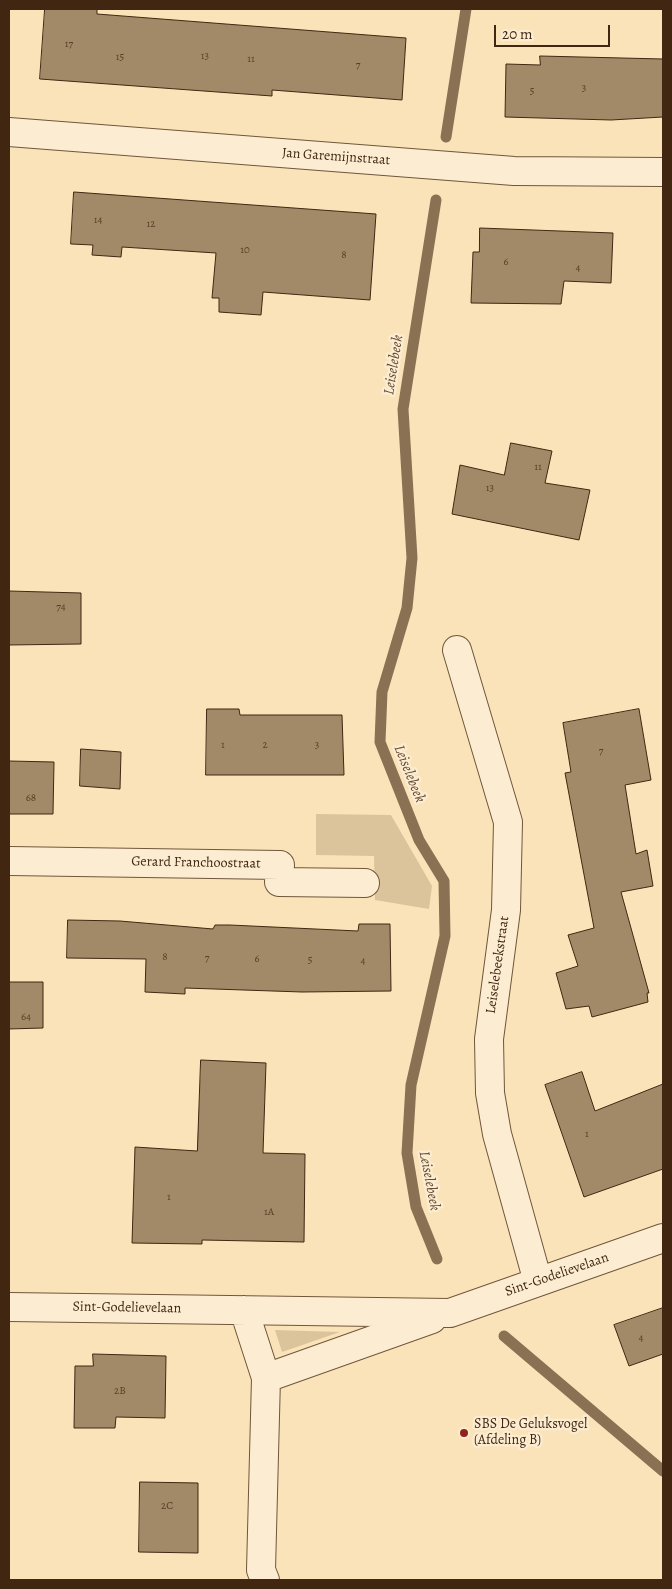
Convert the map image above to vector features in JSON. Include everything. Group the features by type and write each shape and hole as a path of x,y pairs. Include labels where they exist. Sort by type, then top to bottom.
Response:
{"street":[{"name":"Jan Garemijnstraat","path":"9,132 514,172 663,172"},
{"name":"Leiselebeekstraat","path":"456,650 508,822 506,910 489,1039 490,1093 497,1134 538,1282"},
{"name":"Gerard Franchoostraat","path":"9,861 280,864 279,882 365,883"},
{"name":"Sint-Godelievelaan","path":"266,1378 663,1238"},
{"name":"Sint-Godelievelaan","path":"9,1307 450,1313"},
{"path":"244,1310 266,1378 261,1570 265,1580"}],"shaded area":[{"path":"316,814 391,815 432,886 429,909 375,900 374,856 316,855"},
{"path":"275,1330 340,1332 282,1352"}],"building":[{"path":"45,9 97,9 97,14 406,38 402,100 272,90 272,96 40,79"},
{"path":"540,56 663,59 663,117 611,120 505,117 506,64 540,65"},
{"path":"74,192 376,214 370,300 263,292 261,315 219,312 219,298 212,298 216,253 122,247 121,257 92,255 93,245 71,244"},
{"path":"480,228 613,233 611,283 564,281 561,304 471,303 473,252 479,252"},
{"path":"511,443 552,451 545,483 590,490 579,540 452,514 460,465 504,475"},
{"path":"9,591 81,593 81,644 9,645"},
{"path":"207,709 239,709 240,715 342,715 344,775 206,775"},
{"path":"639,709 651,780 625,785 636,854 647,850 653,886 621,892 649,993 647,993 648,1002 592,1017 589,1006 566,1009 556,973 578,966 568,935 594,928 565,773 571,772 563,723"},
{"path":"81,749 121,752 120,789 80,786"},
{"path":"9,761 54,762 53,814 9,814"},
{"path":"68,920 120,921 213,929 215,925 230,925 358,931 359,924 390,924 391,991 302,992 185,988 185,994 145,992 146,959 67,958"},
{"path":"9,982 43,982 43,1028 9,1029"},
{"path":"201,1060 266,1063 263,1153 305,1154 304,1242 202,1240 202,1244 132,1243 135,1147 197,1151"},
{"path":"582,1072 595,1111 663,1084 663,1169 584,1197 545,1085"},
{"path":"663,1308 663,1354 629,1366 614,1325"},
{"path":"93,1354 166,1356 165,1418 116,1417 115,1428 74,1428 75,1366 93,1366"},
{"path":"140,1482 198,1483 198,1553 139,1552"}],"waterway":[{"name":"Leiselebeek","path":"446,137 466,9"},
{"name":"Leiselebeek","path":"436,200 403,409 412,558 407,608 382,692 380,742 419,840 444,881 445,936 411,1085 407,1153 416,1207 437,1259"},
{"name":"Leiselebeek","path":"504,1336 663,1471"}],"place":[{"name":"SBS De Geluksvogel (Afdeling B)","path":"464,1433"}]}
